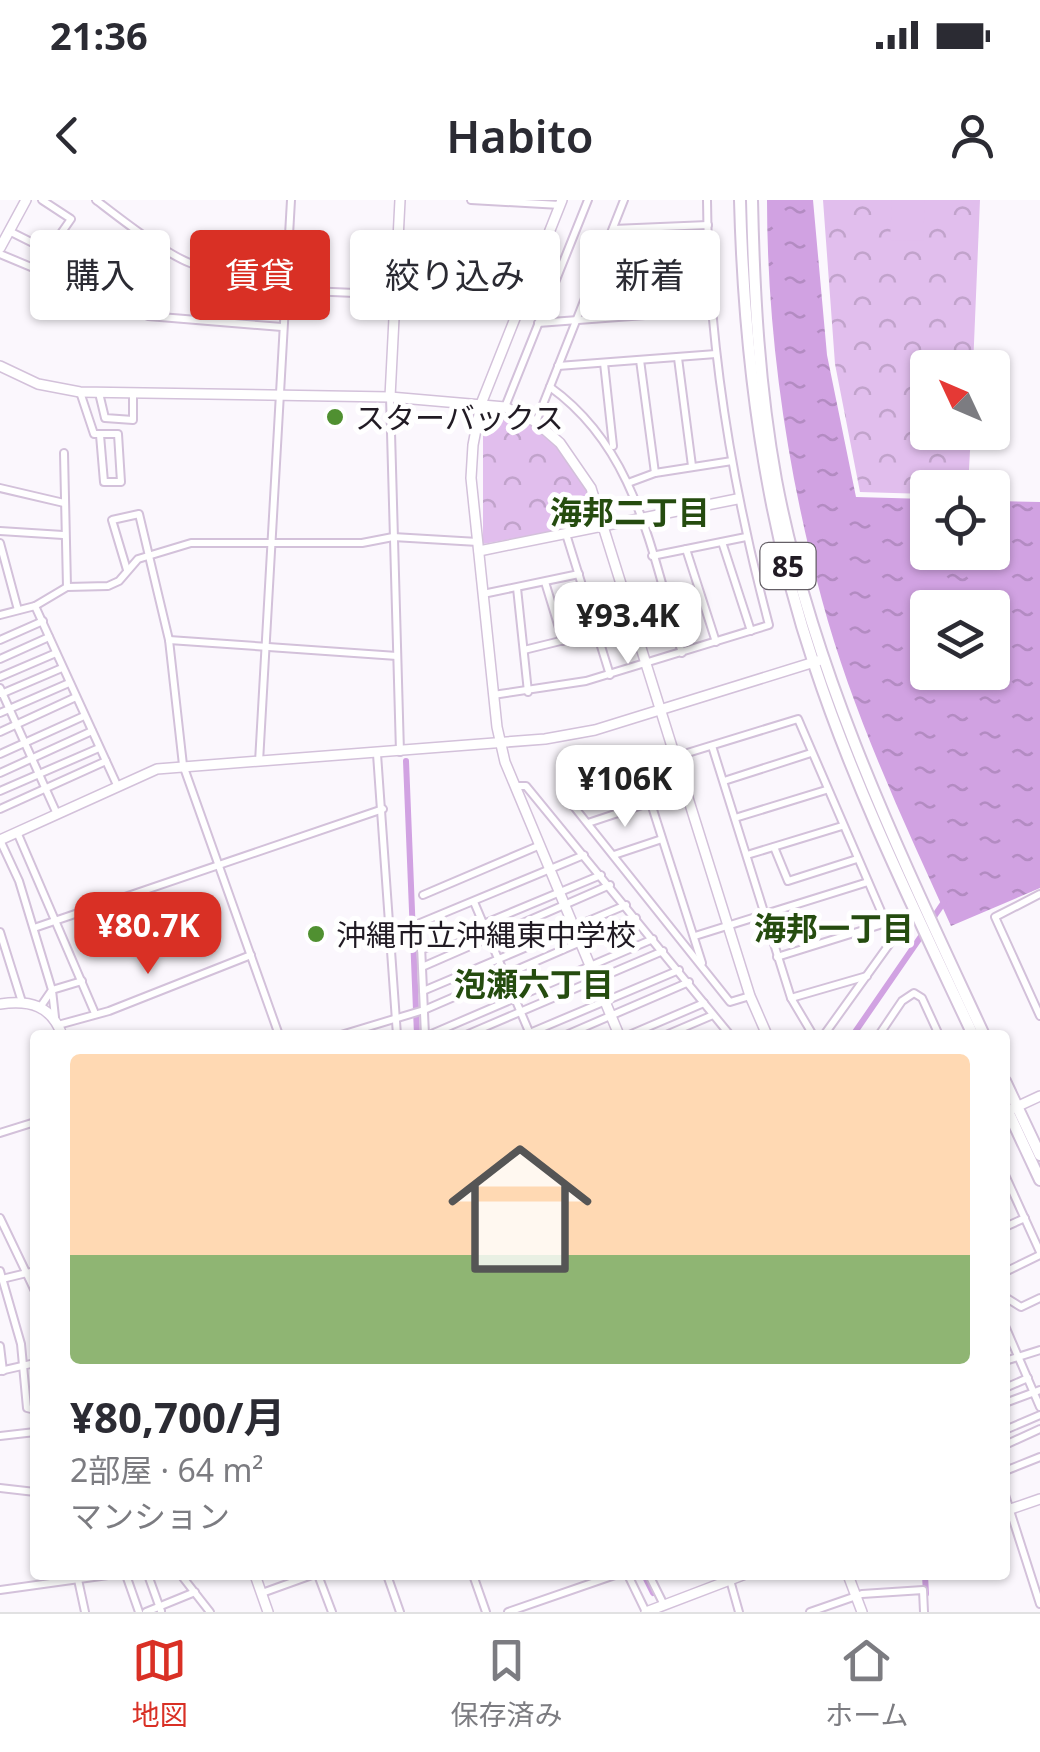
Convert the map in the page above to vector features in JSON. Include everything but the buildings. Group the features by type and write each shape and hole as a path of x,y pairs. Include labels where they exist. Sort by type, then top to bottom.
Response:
{"main road":[{"name":"85","path":"740,200 755,404 768,484 818,661 920,909 981,1030"},
{"name":"85","path":"752,200 755,324 766,419 818,661"},
{"name":"85","path":"936,943 970,1030"},
{"path":"1010,1110 1040,1155"},
{"path":"1010,1111 1040,1180"}],"street":[{"path":"26,200 0,251 30,266"},
{"path":"42,200 71,219 62,230"},
{"path":"96,200 137,232 190,263"},
{"path":"289,230 291,200"},
{"path":"398,230 400,200"},
{"path":"471,200 561,202 550,230"},
{"path":"505,407 588,200"},
{"path":"624,200 613,229 708,224"},
{"path":"708,200 708,230"},
{"path":"8,231 30,242"},
{"path":"536,422 580,312"},
{"path":"164,320 282,327"},
{"path":"259,763 283,320"},
{"path":"394,320 390,397 400,753"},
{"path":"514,320 481,404 471,478 501,745 538,846 617,1030"},
{"path":"538,323 580,320"},
{"path":"494,695 528,692 610,674 769,625 737,499 713,320"},
{"path":"558,366 716,354"},
{"path":"678,358 692,466"},
{"path":"640,360 655,472"},
{"path":"604,363 613,451"},
{"path":"0,366 38,384 80,392 390,397 505,407 536,422 560,443 582,472 602,525 750,996 765,1030"},
{"path":"550,387 581,411 613,451 640,518 682,653"},
{"path":"80,392 94,434 118,434 121,482 104,482 100,435"},
{"path":"99,392 105,418 133,420 133,393"},
{"path":"64,452 67,587"},
{"path":"628,483 655,472 732,461"},
{"path":"0,488 64,503"},
{"path":"0,615 36,606 67,587 108,586 150,555 191,543 362,543 393,536 479,547 737,499"},
{"path":"127,570 112,520 139,514 169,640 183,765 277,1030"},
{"path":"0,531 63,534"},
{"path":"566,533 610,674"},
{"path":"652,556 746,537"},
{"path":"722,542 751,630"},
{"path":"0,543 18,610"},
{"path":"686,549 716,642"},
{"path":"484,594 579,574"},
{"path":"545,582 563,641"},
{"path":"517,588 528,692"},
{"path":"36,606 117,785"},
{"path":"0,640 42,621"},
{"path":"524,650 597,632"},
{"path":"0,659 49,636"},
{"path":"169,640 397,656"},
{"path":"0,677 56,654"},
{"path":"58,1026 34,928 0,840 117,785 183,765 501,745 595,730 818,661"},
{"path":"57,814 1,692 62,668"},
{"path":"0,714 70,683"},
{"path":"0,732 76,697"},
{"path":"0,754 84,716"},
{"path":"750,996 730,1002 567,798 567,790 798,719 893,939 828,1030"},
{"path":"0,773 92,731"},
{"path":"712,746 777,956 792,998 810,1030"},
{"path":"0,791 100,748"},
{"path":"724,781 811,753"},
{"path":"377,754 397,1030"},
{"path":"0,810 106,762"},
{"path":"640,768 703,968"},
{"path":"514,786 526,786 725,1030"},
{"path":"734,818 826,790"},
{"path":"588,824 651,802"},
{"path":"34,928 383,809"},
{"path":"747,855 842,826"},
{"path":"17,832 94,1012"},
{"path":"614,855 662,839"},
{"path":"423,895 538,846"},
{"path":"774,847 788,881 858,860"},
{"path":"426,1030 420,923 584,854"},
{"path":"422,950 601,875"},
{"path":"695,936 868,882"},
{"path":"422,967 610,885"},
{"path":"1040,894 995,918 1036,997 1040,1016"},
{"path":"474,902 527,1030"},
{"path":"423,991 626,905"},
{"path":"354,1030 424,1010 636,918"},
{"path":"777,956 886,923"},
{"path":"0,932 22,1002"},
{"path":"439,1030 654,939"},
{"path":"478,1030 664,951"},
{"path":"58,1026 251,956"},
{"path":"538,1030 679,970"},
{"path":"792,998 868,975"},
{"path":"42,1006 52,990 82,982"},
{"path":"578,1030 689,982"},
{"path":"882,1030 902,1001 914,993 922,998 938,1030"},
{"path":"1,1001 42,1006 58,1026"},
{"path":"641,1030 704,1003"},
{"path":"678,1030 714,1015"},
{"path":"887,1023 890,1030"},
{"path":"1010,1109 1040,1096"},
{"path":"0,1133 30,1124"},
{"path":"1010,1186 1040,1254 1010,1269"},
{"path":"0,1218 30,1269"},
{"path":"1010,1226 1025,1218"},
{"path":"30,1272 1,1277 30,1409"},
{"path":"1010,1300 1022,1308 1040,1298"},
{"path":"1010,1344 1037,1391 1040,1407"},
{"path":"0,1346 2,1371 30,1365"},
{"path":"1010,1360 1040,1350"},
{"path":"1010,1386 1028,1378"},
{"path":"1010,1402 1037,1391"},
{"path":"1010,1428 1040,1415"},
{"path":"1010,1443 1040,1430"},
{"path":"0,1436 30,1433"},
{"path":"1010,1469 1040,1457"},
{"path":"0,1488 30,1491"},
{"path":"1010,1510 1040,1500"},
{"path":"1010,1517 1040,1604"},
{"path":"0,1590 65,1580"},
{"path":"78,1580 85,1612"},
{"path":"128,1580 142,1612 161,1610 194,1592"},
{"path":"150,1580 161,1610"},
{"path":"185,1580 210,1612"},
{"path":"256,1580 268,1612"},
{"path":"262,1592 299,1580"},
{"path":"317,1580 332,1612"},
{"path":"390,1580 400,1612"},
{"path":"474,1580 486,1612"},
{"path":"508,1612 601,1580"},
{"path":"630,1580 646,1612 730,1580 739,1612"},
{"path":"652,1580 663,1603"},
{"path":"850,1580 862,1612"},
{"path":"810,1612 856,1596 923,1590 924,1612"}],"green space":[{"path":"823,200 980,200 974,350 910,350 910,450 970,450 969,470 910,470 910,493 860,492 835,364"},
{"path":"892,200 925,200 923,241 890,240"},
{"path":"503,412 538,430 566,454 585,486 596,524 483,544 483,432 490,415"}],"water":[{"path":"767,200 813,200 827,355 856,497 910,499 910,570 1010,570 1010,501 1040,502 1040,888 951,926 863,724 834,642 789,452 771,301"}],"waterway":[{"path":"406,761 417,1030"},
{"path":"931,921 944,902"},
{"path":"856,1030 924,932"},
{"path":"646,1580 653,1593"},
{"path":"925,1580 926,1594"}],"place":[{"name":"スターバックス","path":"335,417"},
{"name":"沖縄市立沖縄東中学校","path":"316,934"}],"district":[{"name":"海邦二丁目","path":"630,511"},
{"name":"海邦一丁目","path":"834,927"},
{"name":"泡瀬六丁目","path":"534,983"}]}
